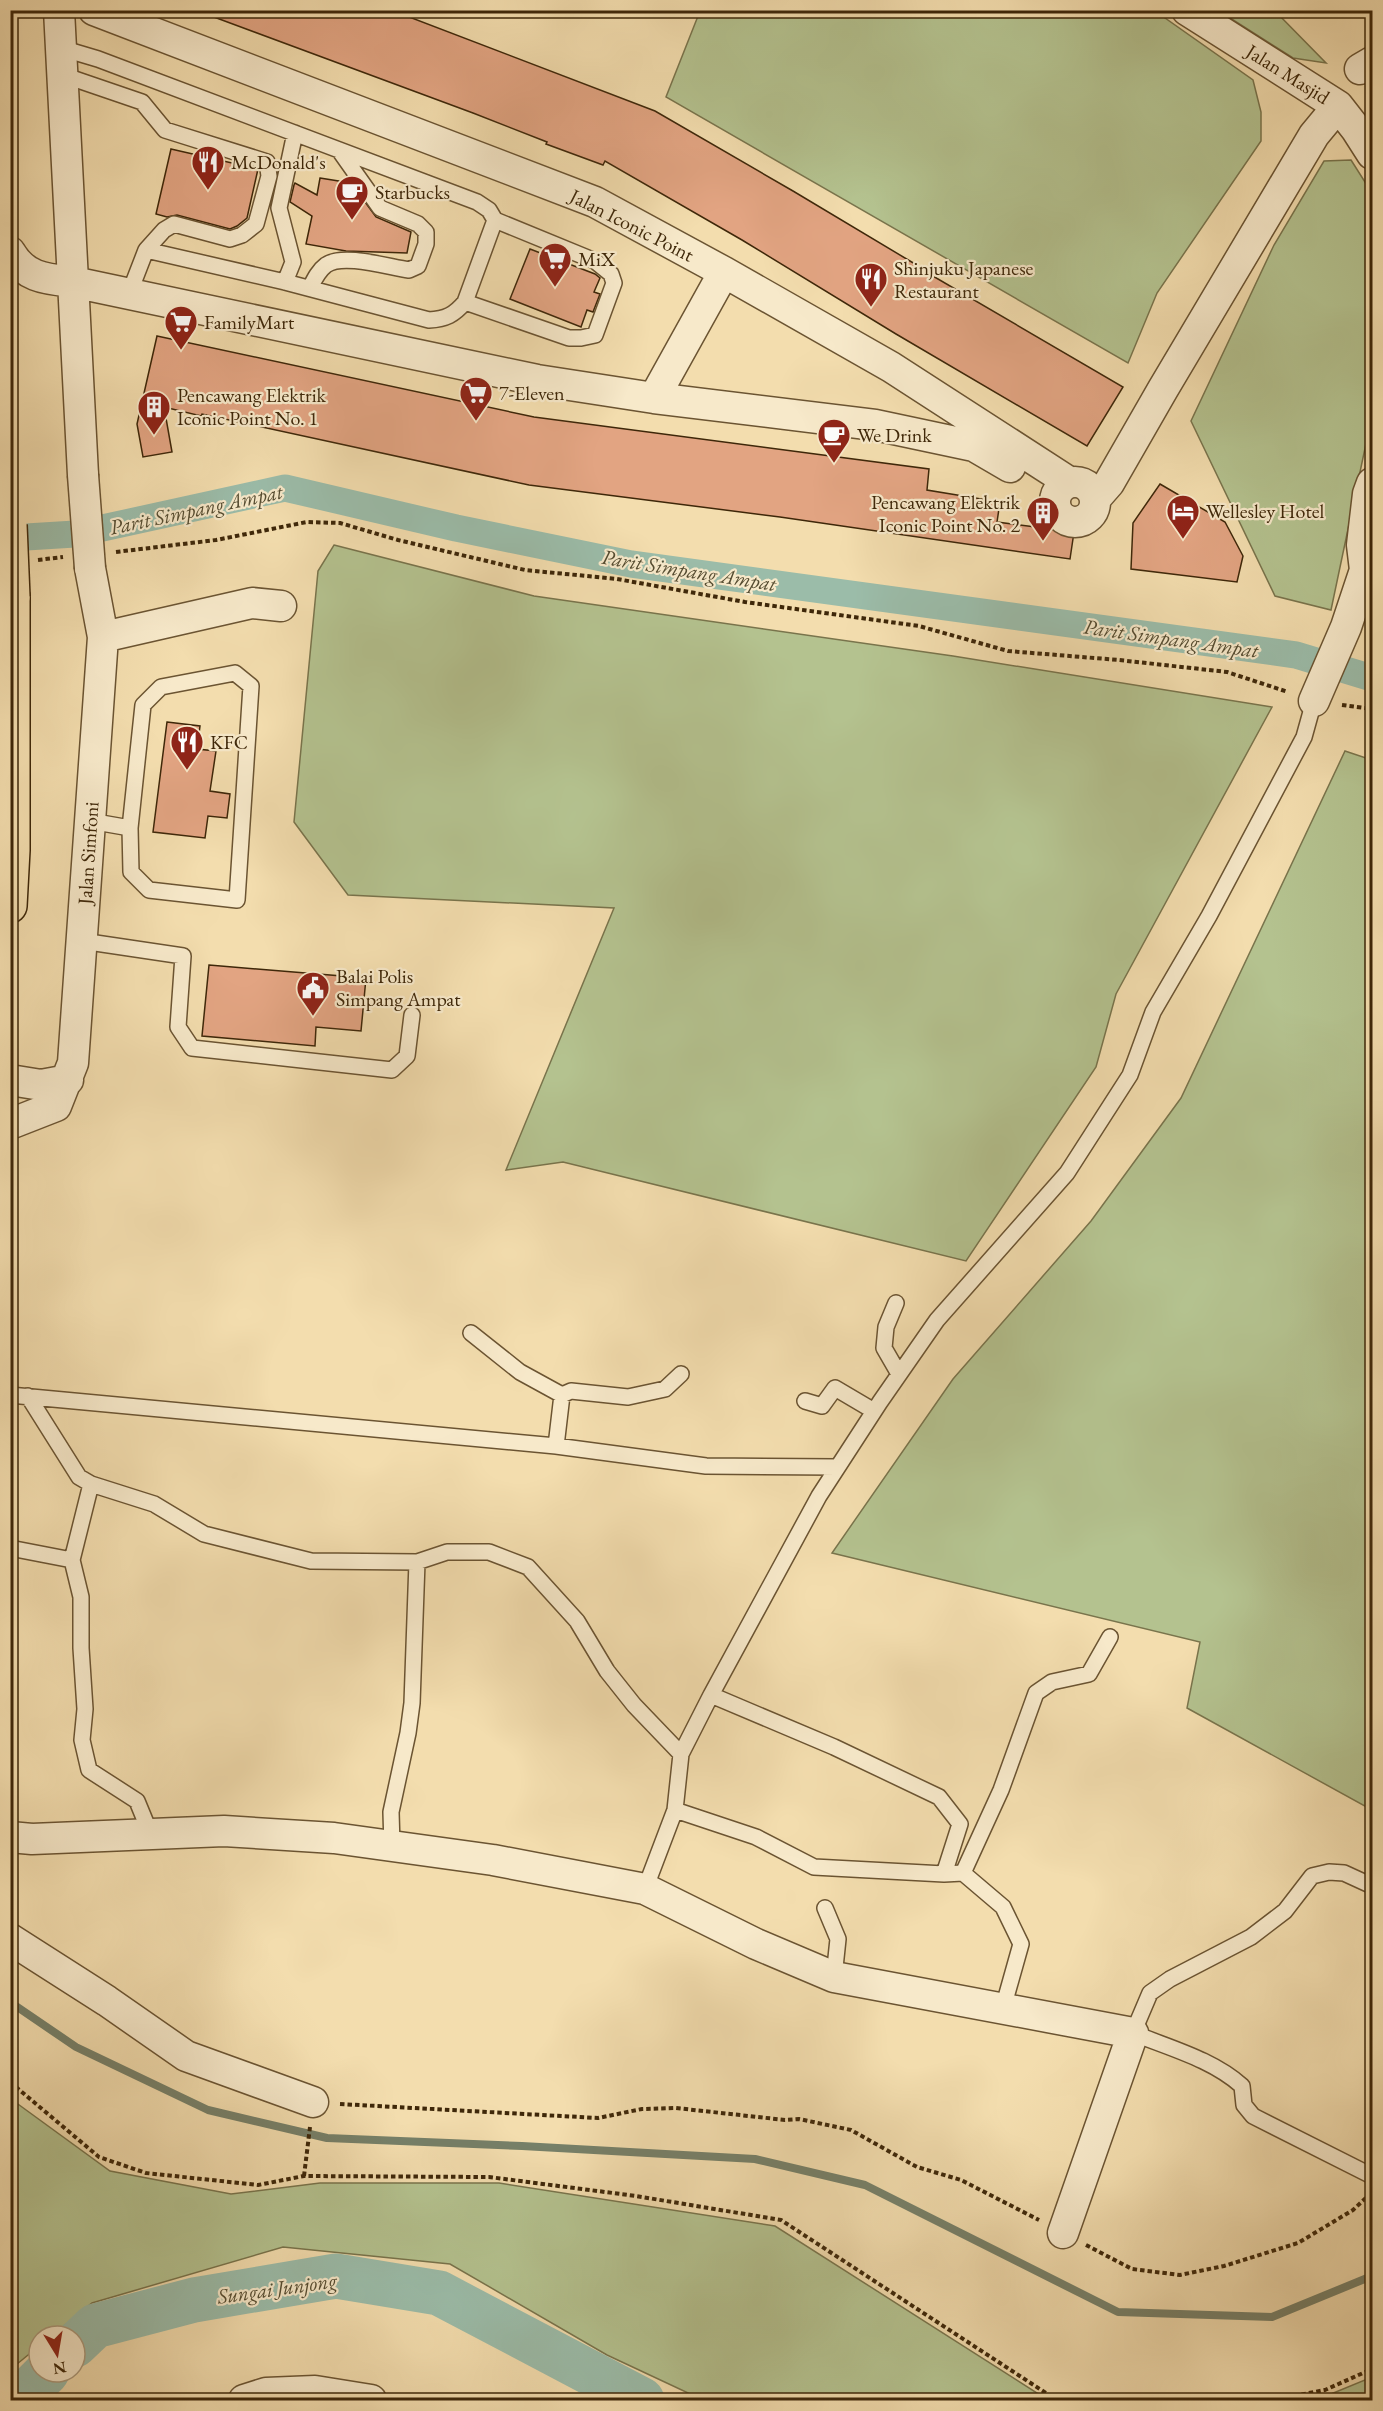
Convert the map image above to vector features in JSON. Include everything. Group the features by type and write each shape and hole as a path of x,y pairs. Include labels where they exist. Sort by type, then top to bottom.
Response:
{"highway":[{"path":"10,525 13,597 11,896"}],"street":[{"name":"Jalan Simfoni","path":"10,1124 56,1106 73,1063 103,637 90,559 83,475 59,10"},
{"name":"Jalan Iconic Point","path":"94,10 595,202 891,367 1063,488"},
{"name":"Jalan Masjid","path":"1187,10 1338,106 1372,154"},
{"path":"10,252 17,263 39,278 73,282 537,380 654,398 875,425 974,446 1063,488 1076,481 1089,487 1095,499 1109,483 1314,135 1338,106"},
{"path":"654,398 724,272"},
{"path":"1317,695 1369,571 1362,545 1368,494 1372,483"},
{"path":"103,637 252,603 281,606"},
{"path":"10,1080 41,1085 68,1080"},
{"path":"10,1837 32,1839 224,1831 334,1838 493,1860 645,1888 756,1944 834,1977 1133,2033 1063,2233"},
{"path":"10,1939 107,2001 186,2056 311,2112"},
{"path":"244,2400 266,2393 315,2391 371,2400"}],"lane":[{"path":"62,62 98,59 477,202 489,210 495,220 595,261 610,274 614,283 595,335 581,339 570,338 465,302"},
{"path":"62,62 142,102 165,130 267,162 269,176 256,224 242,235 230,239 174,224 164,230 146,249 129,294"},
{"path":"285,282 293,262 279,208 295,134"},
{"path":"310,288 316,276 326,265 340,259 409,270 418,266 426,244 426,232 418,224 380,207 339,150"},
{"path":"146,249 310,288 429,320 445,319 456,313 465,302 495,220"},
{"path":"235,673 251,686 237,900 149,890 131,872 130,828 143,705 161,687 235,673"},
{"path":"645,1888 675,1810 681,1754 819,1496 873,1412 937,1320 1067,1173 1130,1075 1153,1012 1209,916 1304,737 1317,695"},
{"path":"90,821 130,828"},
{"path":"81,941 183,956 178,1027 192,1048 392,1070 407,1056 412,1016"},
{"path":"896,1302 886,1327 884,1348 899,1374"},
{"path":"471,1333 520,1372 562,1395"},
{"path":"562,1395 571,1391 628,1397 665,1389 681,1374"},
{"path":"805,1401 822,1406 836,1388 873,1412"},
{"path":"10,1395 556,1446 706,1466 837,1467"},
{"path":"556,1446 562,1395"},
{"path":"28,1396 80,1477 91,1484 154,1504 204,1534 311,1561 417,1562 447,1552 489,1552 528,1567 577,1620 607,1671 634,1706 681,1754"},
{"path":"91,1484 72,1560 81,1597 81,1648 85,1708 82,1740 89,1770 137,1801 151,1834"},
{"path":"10,1548 72,1560"},
{"path":"392,1845 391,1812 412,1703 417,1562"},
{"path":"963,1873 1000,1790 1036,1693 1052,1682 1089,1674 1110,1637"},
{"path":"711,1695 834,1747 939,1797 960,1824 944,1874"},
{"path":"675,1810 756,1837 814,1867 963,1873 1003,1908 1021,1944 1003,2008"},
{"path":"1372,1884 1344,1873 1329,1872 1312,1876 1285,1911 1251,1938 1170,1978 1150,1993 1133,2033 1231,2076 1242,2086 1244,2105 1252,2116 1372,2176"},
{"path":"825,1908 838,1939 834,1977"}],"path":[{"path":"33,561 90,559 216,540 307,522 340,523 398,540 525,570 617,579 745,602 919,626 1008,651 1227,672 1317,695"},
{"path":"10,2082 99,2157 146,2174 258,2186 304,2176 489,2177 636,2196 781,2220 1052,2397 1062,2400"},
{"path":"304,2176 311,2112 598,2118 642,2109 676,2108 773,2119 799,2119 851,2130 917,2167 961,2180 1132,2269 1180,2275 1224,2266 1298,2242 1353,2210 1372,2192"},
{"path":"1272,2400 1325,2390 1372,2369"}],"green space":[{"path":"700,11 1155,11 1253,80 1261,112 1261,141 1157,293 1128,363 666,97"},
{"path":"1219,11 1275,11 1326,63 1293,58"},
{"path":"1351,160 1372,193 1372,423 1331,610 1275,596 1191,421 1274,245 1324,161"},
{"path":"334,545 534,596 953,656 1272,707 1116,994 1096,1067 966,1261 563,1162 506,1170 614,908 348,895 294,822 318,571"},
{"path":"1345,751 1372,760 1372,1810 1187,1708 1200,1642 832,1553 953,1379 1091,1221 1181,1098"},
{"path":"11,2099 110,2171 231,2194 320,2183 499,2183 775,2226 1048,2400 703,2400 607,2355 450,2264 283,2247 92,2303 67,2324 27,2324 27,2356 11,2369"},
{"path":"1372,2377 1372,2400 1302,2400 1331,2394"}],"building":[{"path":"203,10 391,10 655,111 1123,387 1087,446 605,161 603,165 546,144 547,142 473,113 203,13"},
{"name":"McDonald's","path":"171,149 258,169 247,218 230,229 177,215 167,217 156,214"},
{"name":"Starbucks","path":"320,178 351,183 376,217 411,232 407,253 346,251 306,244 312,216 290,202 295,183 317,195"},
{"name":"MiX","path":"530,249 600,278 594,292 600,294 593,312 587,310 581,327 510,299"},
{"path":"157,336 534,417 929,469 927,490 1000,502 997,522 1074,532 1070,559 780,517 529,485 164,407 172,452 143,457 137,424"},
{"name":"Wellesley Hotel","path":"1160,484 1225,522 1243,556 1237,582 1131,569 1133,523"},
{"name":"KFC","path":"167,722 200,726 197,749 216,751 210,791 230,794 227,818 208,816 205,838 153,832"},
{"path":"209,965 366,978 361,1031 316,1027 315,1046 202,1036"}],"waterway":[{"name":"Parit Simpang Ampat","path":"10,538 75,534 285,488 456,528 631,564 1296,655 1372,678"},
{"path":"10,2002 76,2047 208,2110 327,2138 755,2159 865,2185 1118,2312 1272,2317 1372,2276"},
{"name":"Sungai Junjong","path":"87,2334 95,2326 194,2300 336,2276 439,2293 642,2400"},
{"name":"Sungai Junjong","path":"19,2400 35,2384"}],"place":[{"name":"McDonald's","path":"208,191"},
{"name":"Starbucks","path":"352,221"},
{"name":"MiX","path":"555,288"},
{"name":"Shinjuku Japanese Restaurant","path":"871,308"},
{"name":"FamilyMart","path":"181,351"},
{"name":"7-Eleven","path":"476,422"},
{"name":"Pencawang Elektrik Iconic Point No. 1","path":"154,436"},
{"name":"We Drink","path":"834,464"},
{"name":"Wellesley Hotel","path":"1183,540"},
{"name":"Pencawang Elektrik Iconic Point No. 2","path":"1043,542"},
{"name":"KFC","path":"187,771"},
{"name":"Balai Polis Simpang Ampat","path":"313,1017"}]}
